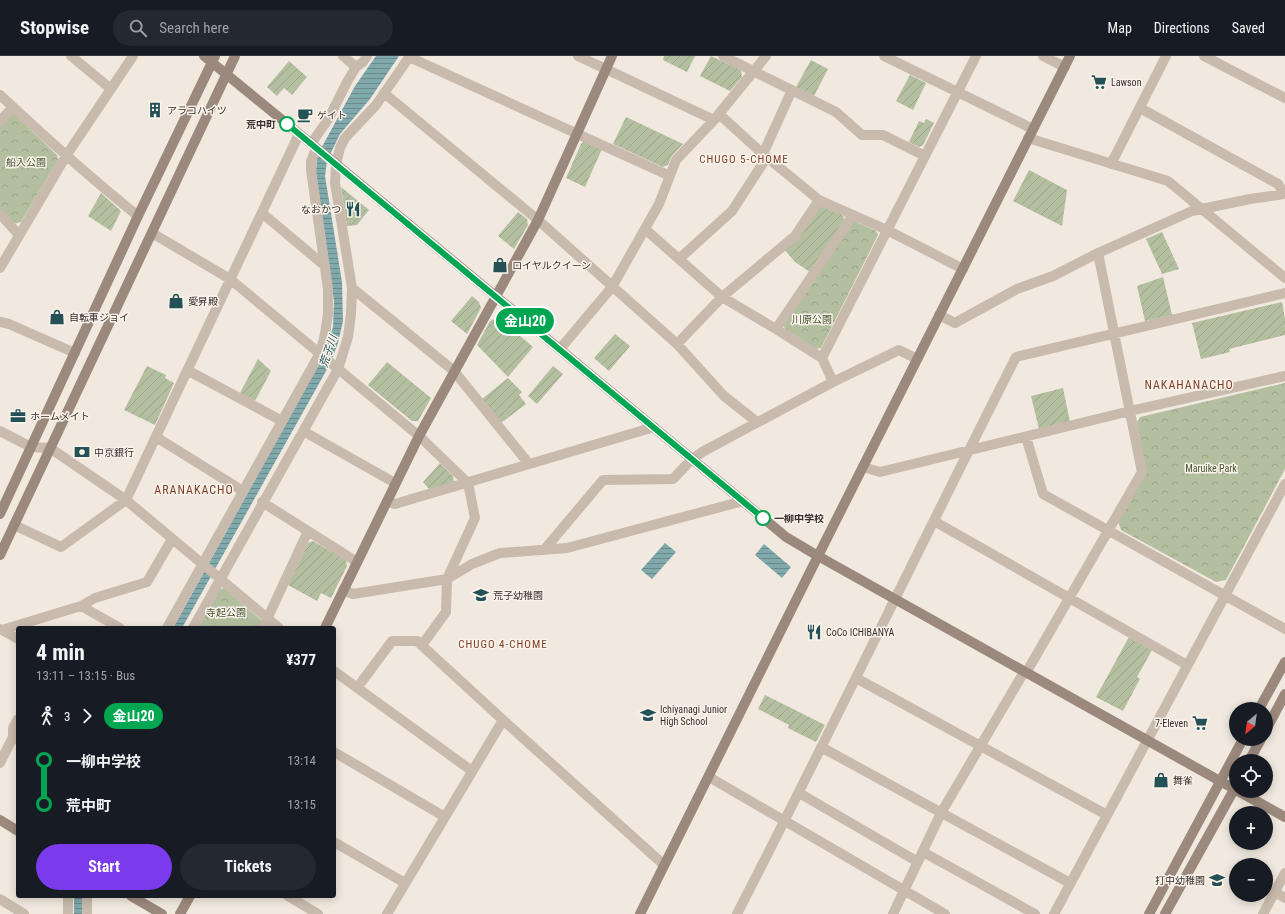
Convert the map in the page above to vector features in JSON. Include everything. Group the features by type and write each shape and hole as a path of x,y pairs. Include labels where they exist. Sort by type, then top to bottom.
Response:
{"street":[{"path":"70,56 111,89"},
{"path":"0,268 66,156 133,56"},
{"path":"204,56 214,59 227,74 786,537 1229,786"},
{"path":"0,555 235,56"},
{"path":"343,56 356,67"},
{"path":"168,626 204,566 243,491 321,354 328,314 328,289 311,162 314,146 346,82 356,67 363,62 367,56"},
{"path":"578,56 716,117 819,200 887,230 963,269"},
{"path":"326,626 418,436 538,220 612,56"},
{"path":"723,56 836,112 862,135 883,134 925,156"},
{"path":"560,349 612,287 659,204 676,160 716,117 766,56"},
{"path":"884,56 958,92 1031,134 1111,164 1168,181 1285,278"},
{"path":"822,358 976,56"},
{"path":"1043,56 1065,67"},
{"path":"640,914 818,556 1070,56"},
{"path":"1111,164 1166,56"},
{"path":"1204,56 1285,98"},
{"path":"194,626 217,577 303,431 335,367 348,337 352,288 335,183 334,162 345,138 376,105 409,57 670,176"},
{"path":"0,514 138,216 214,59"},
{"path":"679,259 732,211 765,156 792,90"},
{"path":"384,93 538,220 678,344 724,396 757,422"},
{"path":"0,95 66,156 138,216"},
{"path":"0,121 13,107"},
{"path":"939,315 955,323 1017,289 1053,276 1098,253 1192,211 1201,208 1284,193 1278,184 1140,108"},
{"path":"14,525 61,547 126,500 299,134"},
{"path":"678,344 722,297 795,236 819,200"},
{"path":"262,213 325,266"},
{"path":"0,214 20,235"},
{"path":"776,329 853,215"},
{"path":"645,229 722,297 822,358 833,382"},
{"path":"152,232 230,280 418,436 468,483 475,518 447,579 446,612 422,645"},
{"path":"893,914 942,813 1142,472 1098,253"},
{"path":"352,288 454,371 529,464"},
{"path":"737,914 799,793 894,599 1016,357 1285,293"},
{"path":"0,322 9,324 75,352"},
{"path":"544,550 603,480 672,479 692,459 704,451 833,382 899,350 917,359"},
{"path":"187,370 282,421"},
{"path":"863,467 880,472 1130,411 1285,376"},
{"path":"387,501 395,504 654,427"},
{"path":"0,431 31,447 50,448 126,500 277,626"},
{"path":"303,431 395,483"},
{"path":"156,437 243,491"},
{"path":"1026,437 1043,494 1285,629"},
{"path":"1054,914 1285,484"},
{"path":"344,590 352,594 447,579 472,564 500,553 567,548 742,501"},
{"path":"262,502 357,562"},
{"path":"934,521 1187,665"},
{"path":"264,626 308,531"},
{"path":"1,630 81,606 95,598 147,582 172,539"},
{"path":"81,606 116,626"},
{"path":"1,630 16,638"},
{"path":"357,688 392,641 417,641 664,865"},
{"path":"1264,702 1285,662"},
{"path":"336,672 472,771"},
{"path":"856,678 1107,815"},
{"path":"1273,717 1285,694"},
{"path":"387,914 503,720"},
{"path":"0,763 16,738 13,728 16,723"},
{"path":"1149,914 1239,746"},
{"path":"821,747 1070,884"},
{"path":"336,753 445,816"},
{"path":"709,777 945,914"},
{"path":"799,793 918,862"},
{"path":"1166,914 1231,798"},
{"path":"1252,798 1285,817"},
{"path":"0,820 16,830"},
{"path":"336,843 405,883"},
{"path":"923,852 1035,914"},
{"path":"1263,914 1285,873"},
{"path":"1275,892 1285,898"},
{"path":"68,898 68,914"},
{"path":"87,898 87,914"},
{"path":"134,898 162,914"},
{"path":"180,914 189,898"},
{"path":"291,898 318,914"},
{"path":"0,899 24,914"}],"green space":[{"path":"664,56 695,56 687,72 663,60"},
{"path":"711,56 741,70 742,77 730,91 700,76"},
{"path":"811,60 828,69 814,96 796,87"},
{"path":"289,61 307,77 292,95 284,88 277,96 267,87"},
{"path":"910,75 926,83 913,110 896,101"},
{"name":"船入公園","path":"14,114 57,155 58,160 21,222 13,224 0,210 0,125 9,115"},
{"path":"626,117 683,144 671,157 668,165 663,167 613,144"},
{"path":"926,119 934,123 923,145 919,147 909,142 919,121 924,123"},
{"path":"585,141 602,149 585,187 566,178 581,144"},
{"path":"1029,170 1067,190 1062,226 1013,201"},
{"path":"341,187 369,210 357,225 347,226"},
{"path":"101,193 121,211 111,231 88,216"},
{"path":"822,206 843,216 845,221 810,272 795,262 784,249 818,207"},
{"path":"518,212 527,219 528,225 514,249 498,236"},
{"name":"川原公園","path":"854,221 876,231 878,235 821,348 816,349 785,329 783,323"},
{"path":"1162,232 1179,269 1162,274 1146,239"},
{"path":"1163,277 1172,315 1145,321 1137,286"},
{"path":"472,296 479,302 481,308 467,334 451,321"},
{"path":"1282,302 1285,318 1285,335 1229,349 1230,352 1201,359 1192,323"},
{"path":"498,317 533,347 508,377 477,345 490,321"},
{"path":"615,334 630,346 609,371 594,358"},
{"path":"258,359 271,371 255,401 240,393"},
{"path":"387,362 431,398 418,421 412,421 368,385"},
{"path":"147,366 166,375 165,378 174,383 155,425 124,410"},
{"path":"553,366 563,374 537,404 528,396"},
{"path":"508,378 522,392 519,395 526,404 501,423 482,399"},
{"name":"Maruike Park","path":"1285,383 1285,469 1226,580 1216,582 1121,530 1118,522 1146,473 1137,422 1140,417"},
{"path":"1063,388 1070,422 1039,429 1031,396"},
{"path":"440,463 453,476 454,483 430,490 423,482"},
{"path":"313,541 346,560 347,566 331,598 321,593 317,601 288,585 308,543"},
{"name":"寺起公園","path":"224,588 261,620 262,626 199,626 220,589"},
{"path":"1129,637 1152,650 1137,677 1140,679 1123,711 1096,697"},
{"path":"765,695 825,725 816,742 788,728 789,725 758,709"}],"water":[{"name":"荒子川","path":"376,56 399,56 370,99 340,134 327,161 325,176 342,282 343,321 338,343 330,364 183,626 174,626 323,357 333,327 334,301 316,173 317,156 355,86"},
{"path":"665,543 676,552 652,579 641,570"},
{"path":"764,544 791,567 782,578 755,555"},
{"path":"74,898 83,898 82,914 74,914"}],"bus line":[{"name":"金山20","path":"287,124 763,518"}],"place":[{"name":"Lawson","path":"1099,82"},
{"name":"アラコハイツ","path":"155,110"},
{"name":"ゲイト","path":"305,115"},
{"name":"荒中町","path":"287,124"},
{"name":"なおかつ","path":"353,209"},
{"name":"ロイヤルクイーン","path":"500,265"},
{"name":"愛昇殿","path":"176,301"},
{"name":"自転車ジョイ","path":"57,317"},
{"name":"ホームメイト","path":"18,416"},
{"name":"中京銀行","path":"82,452"},
{"name":"一柳中学校","path":"763,518"},
{"name":"荒子幼稚園","path":"481,595"},
{"name":"CoCo ICHIBANYA","path":"814,632"},
{"name":"Ichiyanagi Junior High School","path":"648,715"},
{"name":"7-Eleven","path":"1200,723"},
{"name":"舞雀","path":"1161,780"},
{"name":"打中幼稚園","path":"1217,880"}],"district":[{"name":"CHUGO 5-CHOME","path":"744,159"},
{"name":"NAKAHANACHO","path":"1189,385"},
{"name":"ARANAKACHO","path":"194,490"},
{"name":"CHUGO 4-CHOME","path":"503,644"}]}
